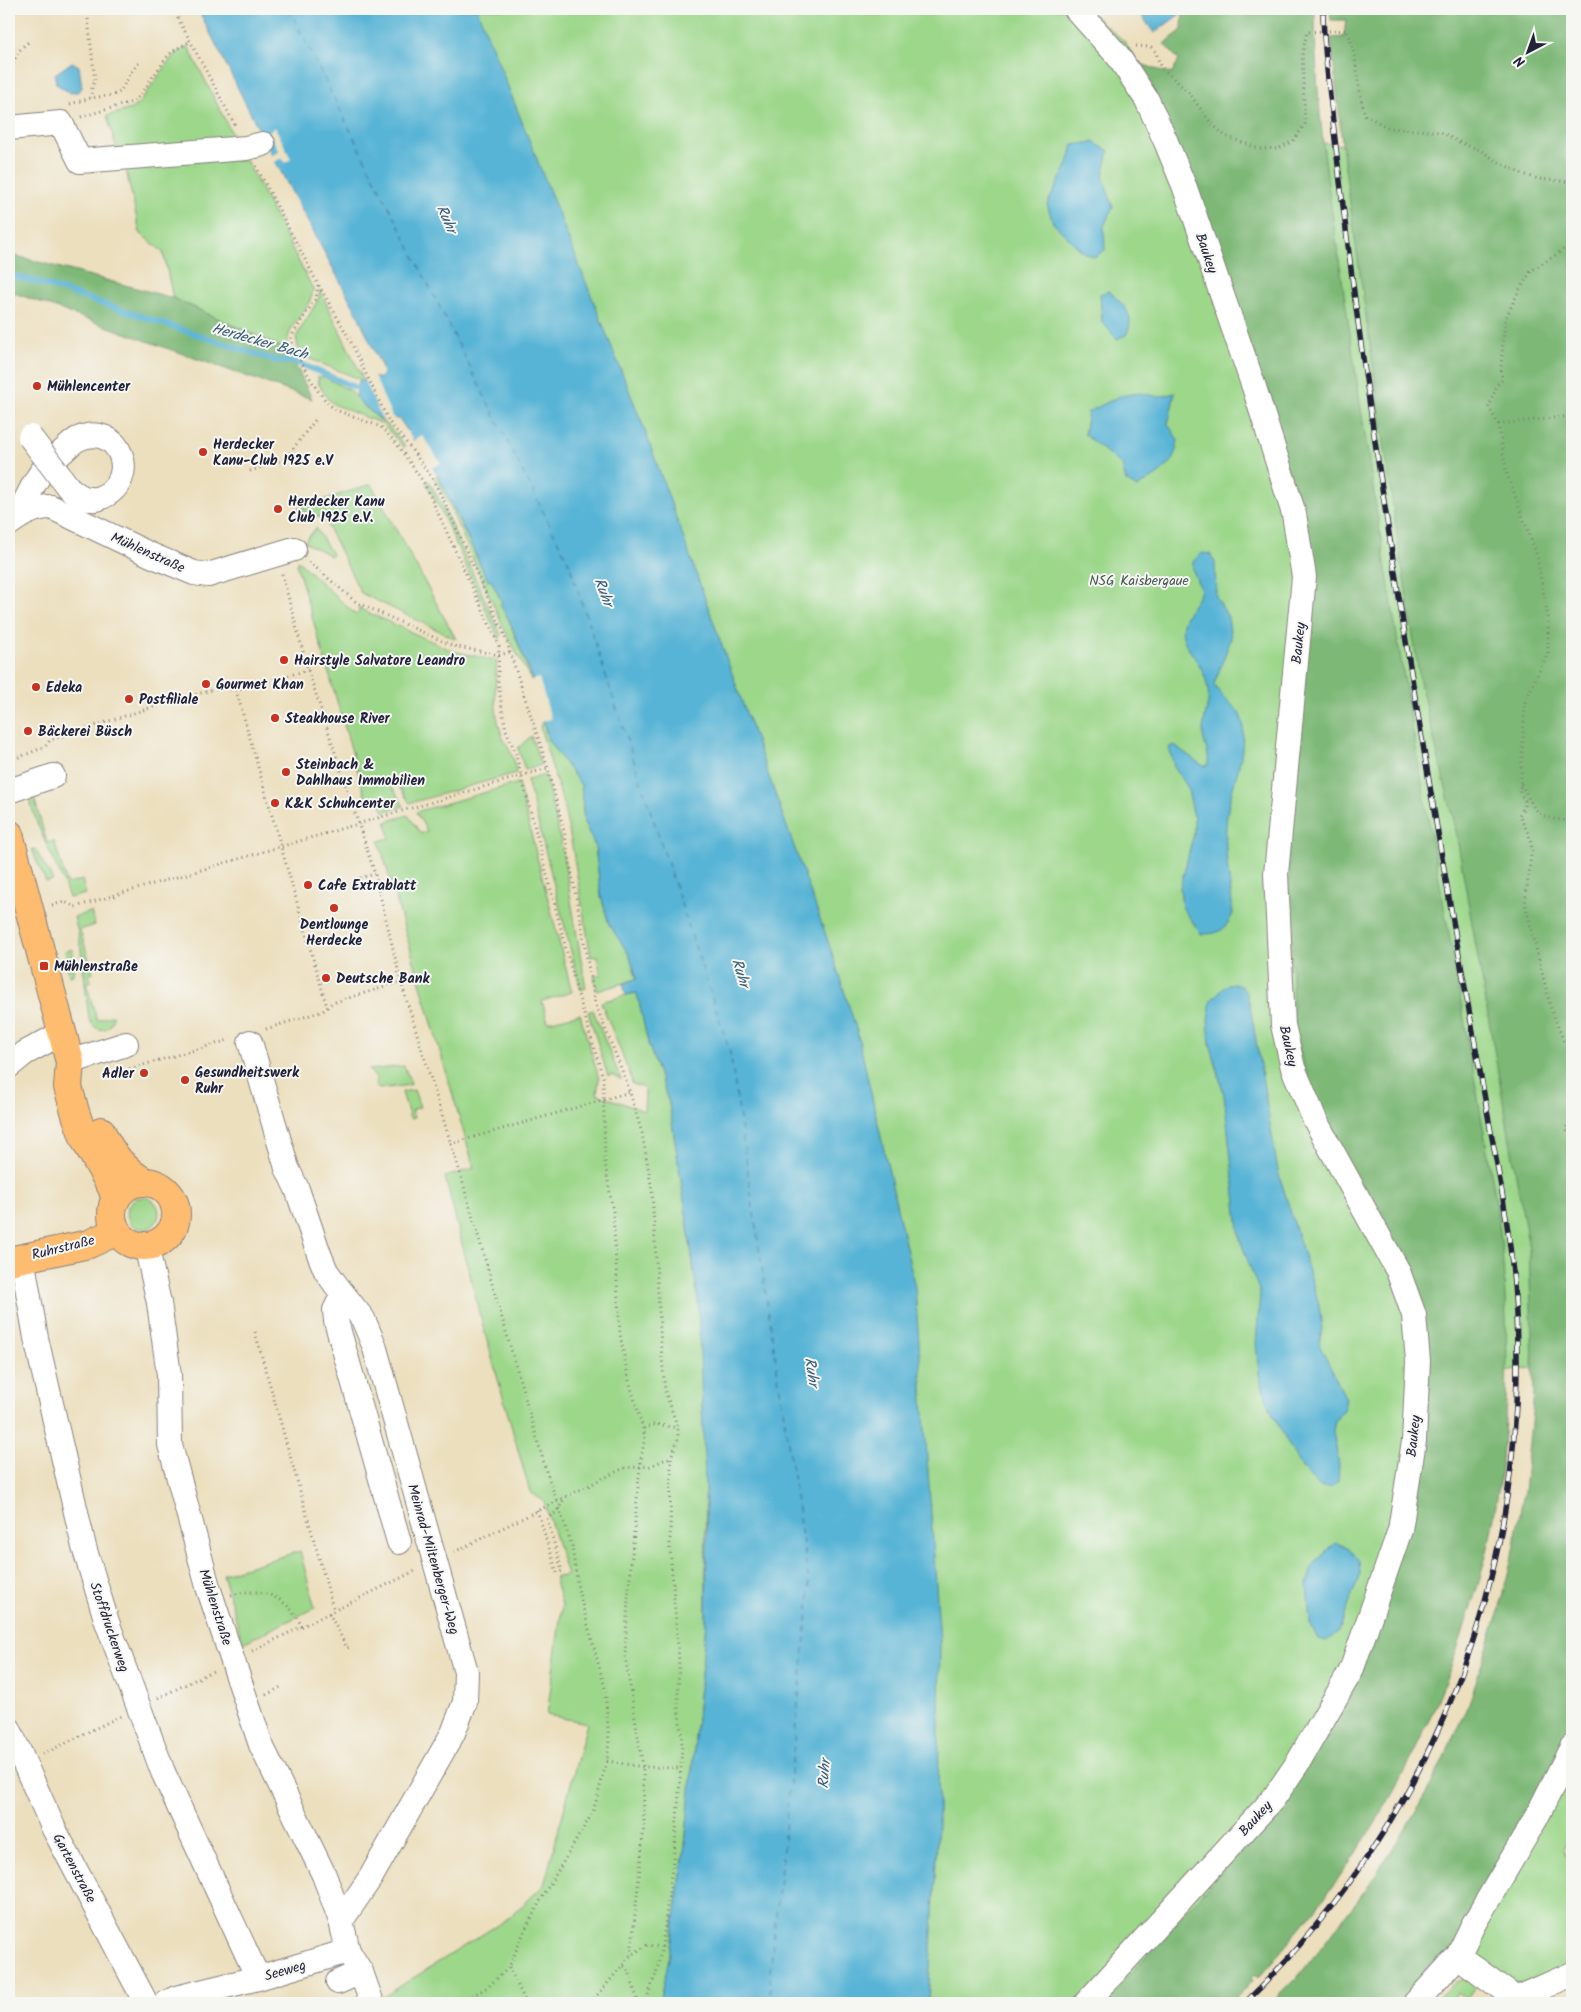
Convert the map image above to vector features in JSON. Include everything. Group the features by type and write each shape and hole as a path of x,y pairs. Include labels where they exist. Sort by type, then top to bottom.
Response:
{"main road":[{"path":"9,834 66,1048 68,1087 76,1115 85,1140 112,1188 116,1199"},
{"path":"66,1048 85,1081 94,1112 116,1158 132,1175 145,1182 157,1185 166,1191 173,1201 176,1210 176,1220 170,1233 164,1239 148,1246 136,1245 125,1240 117,1231 113,1221 112,1210 116,1199 126,1188 145,1182"},
{"name":"Ruhrstraße","path":"15,1259 89,1244 117,1231"}],"street":[{"name":"Baukey","path":"1076,9 1118,56 1147,100 1166,142 1254,387 1294,514 1304,577 1276,874 1283,1025 1293,1068 1315,1120 1398,1271 1414,1315 1418,1362 1414,1441 1400,1530 1350,1671 1297,1764 1273,1799 1086,2003"},
{"path":"13,127 65,114 80,161 246,148 263,144"},
{"path":"14,520 44,469 65,450 76,439 87,436 107,438 121,454 124,465 122,478 116,488 98,500 77,496 68,487 30,437"},
{"name":"Mühlenstraße","path":"14,520 39,507 51,507 151,555 194,573 227,579 285,552"},
{"path":"9,776 44,773 9,791"},
{"path":"66,1048 98,1038"},
{"name":"Meinrad-Miltenberger-Weg","path":"250,1042 287,1168 297,1188 319,1254 326,1271 362,1318 374,1345 466,1672 465,1702 453,1733 371,1877 341,1921"},
{"path":"9,1066 25,1053 126,1044"},
{"name":"Mühlenstraße","path":"148,1246 148,1258 160,1303 170,1375 170,1445 212,1600 261,1744 320,1868 341,1921 348,1952"},
{"name":"Stoffdruckerweg","path":"15,1259 36,1338 84,1547 107,1622 163,1772 258,1978"},
{"path":"343,1294 335,1310 336,1322 399,1542"},
{"name":"Gartenstraße","path":"9,1730 54,1829 146,2003"},
{"path":"1415,2003 1458,1956 1473,1925 1535,1820 1572,1748"},
{"path":"348,1952 361,1972 372,2003"},
{"name":"Seeweg","path":"166,2003 176,1998 258,1978 348,1952"},
{"path":"1458,1956 1515,2001 1556,1994 1572,1974"},
{"path":"338,1982 361,1972"}],"path":[{"path":"65,114 126,105 139,96 167,57 173,51 191,41 173,9"},
{"path":"88,19 95,81 92,86 91,98"},
{"path":"1118,56 1134,46 1151,47 1156,52 1160,66 1189,93 1210,123 1225,136 1260,149 1279,148 1293,141 1305,124 1302,55 1307,32 1347,30 1354,47 1361,102 1365,116 1389,128 1441,132 1459,142 1480,150 1520,173 1538,179 1572,182"},
{"path":"13,127 11,71 18,52 29,42"},
{"path":"65,114 91,98 113,95 120,92 139,63"},
{"path":"1572,244 1531,271 1504,320 1502,380 1497,386 1488,407 1498,424 1507,474 1537,556 1548,618 1548,653 1525,701 1520,782 1520,793 1525,801 1519,815 1529,835 1532,848 1525,903 1551,1008 1572,1062"},
{"path":"631,1955 644,1826 643,1767 626,1655 628,1598 644,1429 628,1377 620,1334 613,1212 605,1163 604,1076 577,991 515,751 506,730 498,681 499,645 438,512 410,462 381,427 336,410 329,405 294,349 291,337 316,298 318,284 349,338 389,422 432,478 498,621 510,652 548,768 565,835 595,1003 630,1092 642,1133 652,1190 664,1382 678,1428 678,1440 671,1457 670,1548 679,1660 678,1707 682,1738 674,1844 662,1947 656,1974 645,2003"},
{"path":"1498,424 1572,416"},
{"path":"250,471 285,458 316,419"},
{"path":"285,552 356,602 453,646 499,655 510,652"},
{"path":"285,552 308,670 375,874 401,982 460,1173 548,1476 557,1501"},
{"path":"9,761 45,747 50,740 184,697 217,689 236,690 308,670"},
{"path":"236,690 327,1007"},
{"path":"29,911 65,902 75,907 548,768"},
{"path":"1520,782 1533,808 1550,819 1572,821"},
{"path":"360,878 375,874"},
{"path":"450,1144 630,1092"},
{"path":"1572,1112 1566,1129 1572,1141"},
{"path":"255,1332 334,1611"},
{"path":"644,1429 655,1424 678,1428"},
{"path":"25,1763 624,1468 650,1466 671,1457"},
{"path":"537,1510 557,1573 562,1571 547,1518 557,1512 565,1498"},
{"path":"459,2003 488,1987 509,1967 540,1902 593,1812 607,1762 610,1741 604,1688 578,1589 572,1546 559,1508"},
{"path":"212,1600 247,1591 265,1592 276,1596 286,1603 302,1626"},
{"path":"329,1613 347,1648 350,1647"},
{"path":"607,1762 643,1767 681,1768"},
{"path":"585,2003 595,1998 624,1966 631,1955 647,1945 662,1947"},
{"path":"624,1966 630,1974 638,2003"},
{"path":"509,1967 526,2003"},
{"path":"595,1998 598,2003"}],"green space":[{"name":"NSG Kaisbergaue","path":"469,9 1086,9 1124,41 1161,98 1314,142 1392,150 1567,1363 1496,1373 1222,2003 867,2003"},
{"path":"1183,9 1311,9 1315,15 1322,138 1384,558 1498,1216 1505,1288 1506,1395 1501,1467 1490,1538 1465,1626 1448,1675 1406,1768 1354,1856 1292,1938 1258,1977 1254,1974 1251,1978 1253,1981 1232,2003 1104,2003 1256,1833 1369,1644 1427,1342 1324,1124 1296,1042 1293,1014 1288,825 1313,584 1313,551 1132,61 1171,74 1179,60 1164,44 1182,30"},
{"path":"1330,9 1572,9 1572,1729 1533,1809 1449,1954 1404,2003 1272,2003 1297,1978 1330,1936 1366,1889 1401,1836 1431,1785 1469,1703 1496,1620 1510,1566 1524,1492 1534,1393 1529,1249 1454,821 1421,687 1399,548 1344,161 1331,38 1344,37 1346,20 1331,20"},
{"path":"188,46 233,136 230,139 118,153 107,116 131,109 139,103 173,56"},
{"path":"246,160 313,289 308,305 289,334 289,351 173,298 163,252 140,233 124,161"},
{"path":"9,254 173,298 289,351 312,399 9,291"},
{"path":"320,290 364,381 303,356 298,347 296,337 318,300"},
{"path":"317,377 324,377 351,391 364,406 386,423 405,446 403,447 383,424 335,405 328,399 317,381 319,380"},
{"path":"437,475 488,581 491,580 502,602 500,604 509,620 532,680 506,633 446,499 434,478"},
{"path":"429,481 443,507 501,635 499,639 440,509 426,483"},
{"path":"371,484 456,639 361,593 325,521 320,517 297,509"},
{"path":"316,528 332,554 331,556 304,542"},
{"path":"297,560 356,615 359,612 358,608 453,651 497,661 495,688 498,723 513,758 516,773 410,803 397,784 392,787 404,806 384,812 378,797 366,799 297,566"},
{"path":"542,721 548,740 581,785 584,822 595,846 601,896 609,924 630,956 637,979 597,991 594,976 601,975 597,956 591,957 571,840 562,800 540,727"},
{"path":"531,736 541,765 525,770 518,748"},
{"path":"545,775 561,842 586,988 581,990 527,780"},
{"path":"518,783 572,992 542,1001 548,1022 580,1014 599,1079 597,1094 644,1111 645,1090 632,1084 630,1074 601,1002 637,992 648,1043 669,1103 698,1301 705,1454 706,1622 685,1845 670,1954 659,2003 382,2003 380,1999 510,1917 544,1885 587,1723 547,1715 562,1605 554,1578 567,1575 544,1501 530,1492 484,1330 445,1177 474,1168 379,841 390,838 386,822 408,815 421,834 427,831 416,812"},
{"path":"33,794 47,843 54,841 67,884 82,880 86,894 69,898 32,809 29,795"},
{"path":"35,849 53,880 46,882 32,850"},
{"path":"91,912 95,925 80,930 93,973 89,975 91,981 86,983 97,1020 113,1015 110,1025 103,1029 96,1027 89,1019 82,955 74,917"},
{"path":"73,949 73,975 69,976 65,951"},
{"path":"593,1010 621,1080 613,1075 608,1076 588,1012"},
{"path":"404,1066 411,1083 410,1085 379,1089 375,1086 376,1078 369,1070"},
{"path":"414,1090 420,1107 414,1109 412,1112 414,1118 410,1119 402,1092"},
{"path":"143,1197 154,1202 159,1213 154,1224 143,1229 132,1224 127,1213 132,1202"},
{"path":"300,1551 315,1608 243,1643 223,1574"},
{"path":"1572,1759 1572,1824 1563,1849 1572,1868 1568,1871 1572,1878 1572,1964 1532,1982 1513,1981 1503,1976 1472,1948"},
{"path":"1465,1979 1480,1982 1466,1998 1458,1992 1450,2003 1432,2003 1456,1982"}],"water":[{"name":"Ruhr","path":"198,9 477,9 644,428 829,944 857,1031 915,1287 940,1641 938,1825 928,2003 659,2003 670,1954 685,1845 706,1622 707,1535 698,1301 669,1103 648,1043 637,993 626,995 623,984 637,978 630,956 609,924 601,896 595,846 584,822 581,785 548,740 536,688 509,620 500,604 502,602 491,580 488,581 439,477 400,420 394,418 383,421 356,397 359,380 364,381 373,376 379,379 383,374 382,368 357,313 267,146"},
{"path":"1137,9 1181,9 1183,12 1154,33"},
{"path":"72,62 79,66 82,88 77,92 70,93 56,84 55,74"},
{"path":"1093,142 1109,151 1103,176 1113,207 1104,226 1105,250 1095,257 1084,253 1053,223 1047,204 1068,164 1073,145"},
{"path":"1109,291 1127,311 1130,322 1126,335 1117,339 1102,322 1100,294"},
{"path":"1140,393 1159,397 1175,393 1168,424 1178,440 1174,459 1160,473 1137,488 1126,481 1122,465 1084,434 1088,412 1120,396"},
{"path":"1203,553 1210,554 1215,562 1216,597 1228,617 1231,639 1214,684 1237,710 1243,722 1243,728 1240,759 1229,803 1226,826 1227,859 1233,914 1221,930 1201,934 1182,907 1180,888 1194,833 1194,817 1187,786 1174,767 1169,747 1174,745 1203,766 1208,765 1203,735 1208,691 1203,672 1185,643 1182,631 1184,619 1201,590 1193,571 1193,562"},
{"path":"1227,985 1242,986 1250,1005 1278,1171 1319,1304 1322,1329 1319,1344 1346,1399 1344,1408 1335,1421 1333,1431 1339,1465 1338,1481 1331,1487 1321,1487 1316,1484 1299,1464 1269,1407 1259,1375 1256,1344 1260,1293 1240,1240 1224,1095 1210,1043 1208,1020 1211,1000"},
{"path":"1335,1543 1348,1547 1359,1561 1360,1574 1339,1631 1327,1641 1318,1639 1310,1624 1307,1584 1313,1565"}],"pier":[{"path":"275,127 291,159 285,163 282,158 273,162 270,156 279,152 269,131"},
{"path":"373,373 392,417 395,418 389,422 384,423 363,378"},
{"path":"422,435 441,463 432,468 413,441"},
{"path":"539,678 551,719 542,721 531,680"}],"waterway":[{"name":"Herdecker Bach","path":"9,275 37,282 277,361 296,362 366,390"}],"ferry route":[{"path":"289,9 568,561 730,1052 810,1591 770,1972 770,2003"}],"railway":[{"path":"1245,2003 1311,1931 1369,1854 1417,1773 1456,1688 1485,1599 1505,1507 1516,1412 1516,1314 1510,1243 1426,766 1377,456 1340,184 1326,61 1323,9"}],"place":[{"name":"Mühlencenter","path":"37,386"},
{"name":"Herdecker Kanu-Club 1925 e.V","path":"203,452"},
{"name":"Herdecker Kanu Club 1925 e.V.","path":"278,509"},
{"name":"Hairstyle Salvatore Leandro","path":"284,660"},
{"name":"Gourmet Khan","path":"206,684"},
{"name":"Edeka","path":"36,687"},
{"name":"Postfiliale","path":"129,699"},
{"name":"Steakhouse River","path":"275,718"},
{"name":"Bäckerei Büsch","path":"28,731"},
{"name":"Steinbach & Dahlhaus Immobilien","path":"286,772"},
{"name":"K&K Schuhcenter","path":"275,803"},
{"name":"Cafe Extrablatt","path":"308,885"},
{"name":"Dentlounge Herdecke","path":"334,908"},
{"name":"Mühlenstraße","path":"44,966"},
{"name":"Deutsche Bank","path":"326,978"},
{"name":"Adler","path":"144,1073"},
{"name":"Gesundheitswerk Ruhr","path":"185,1080"}]}
